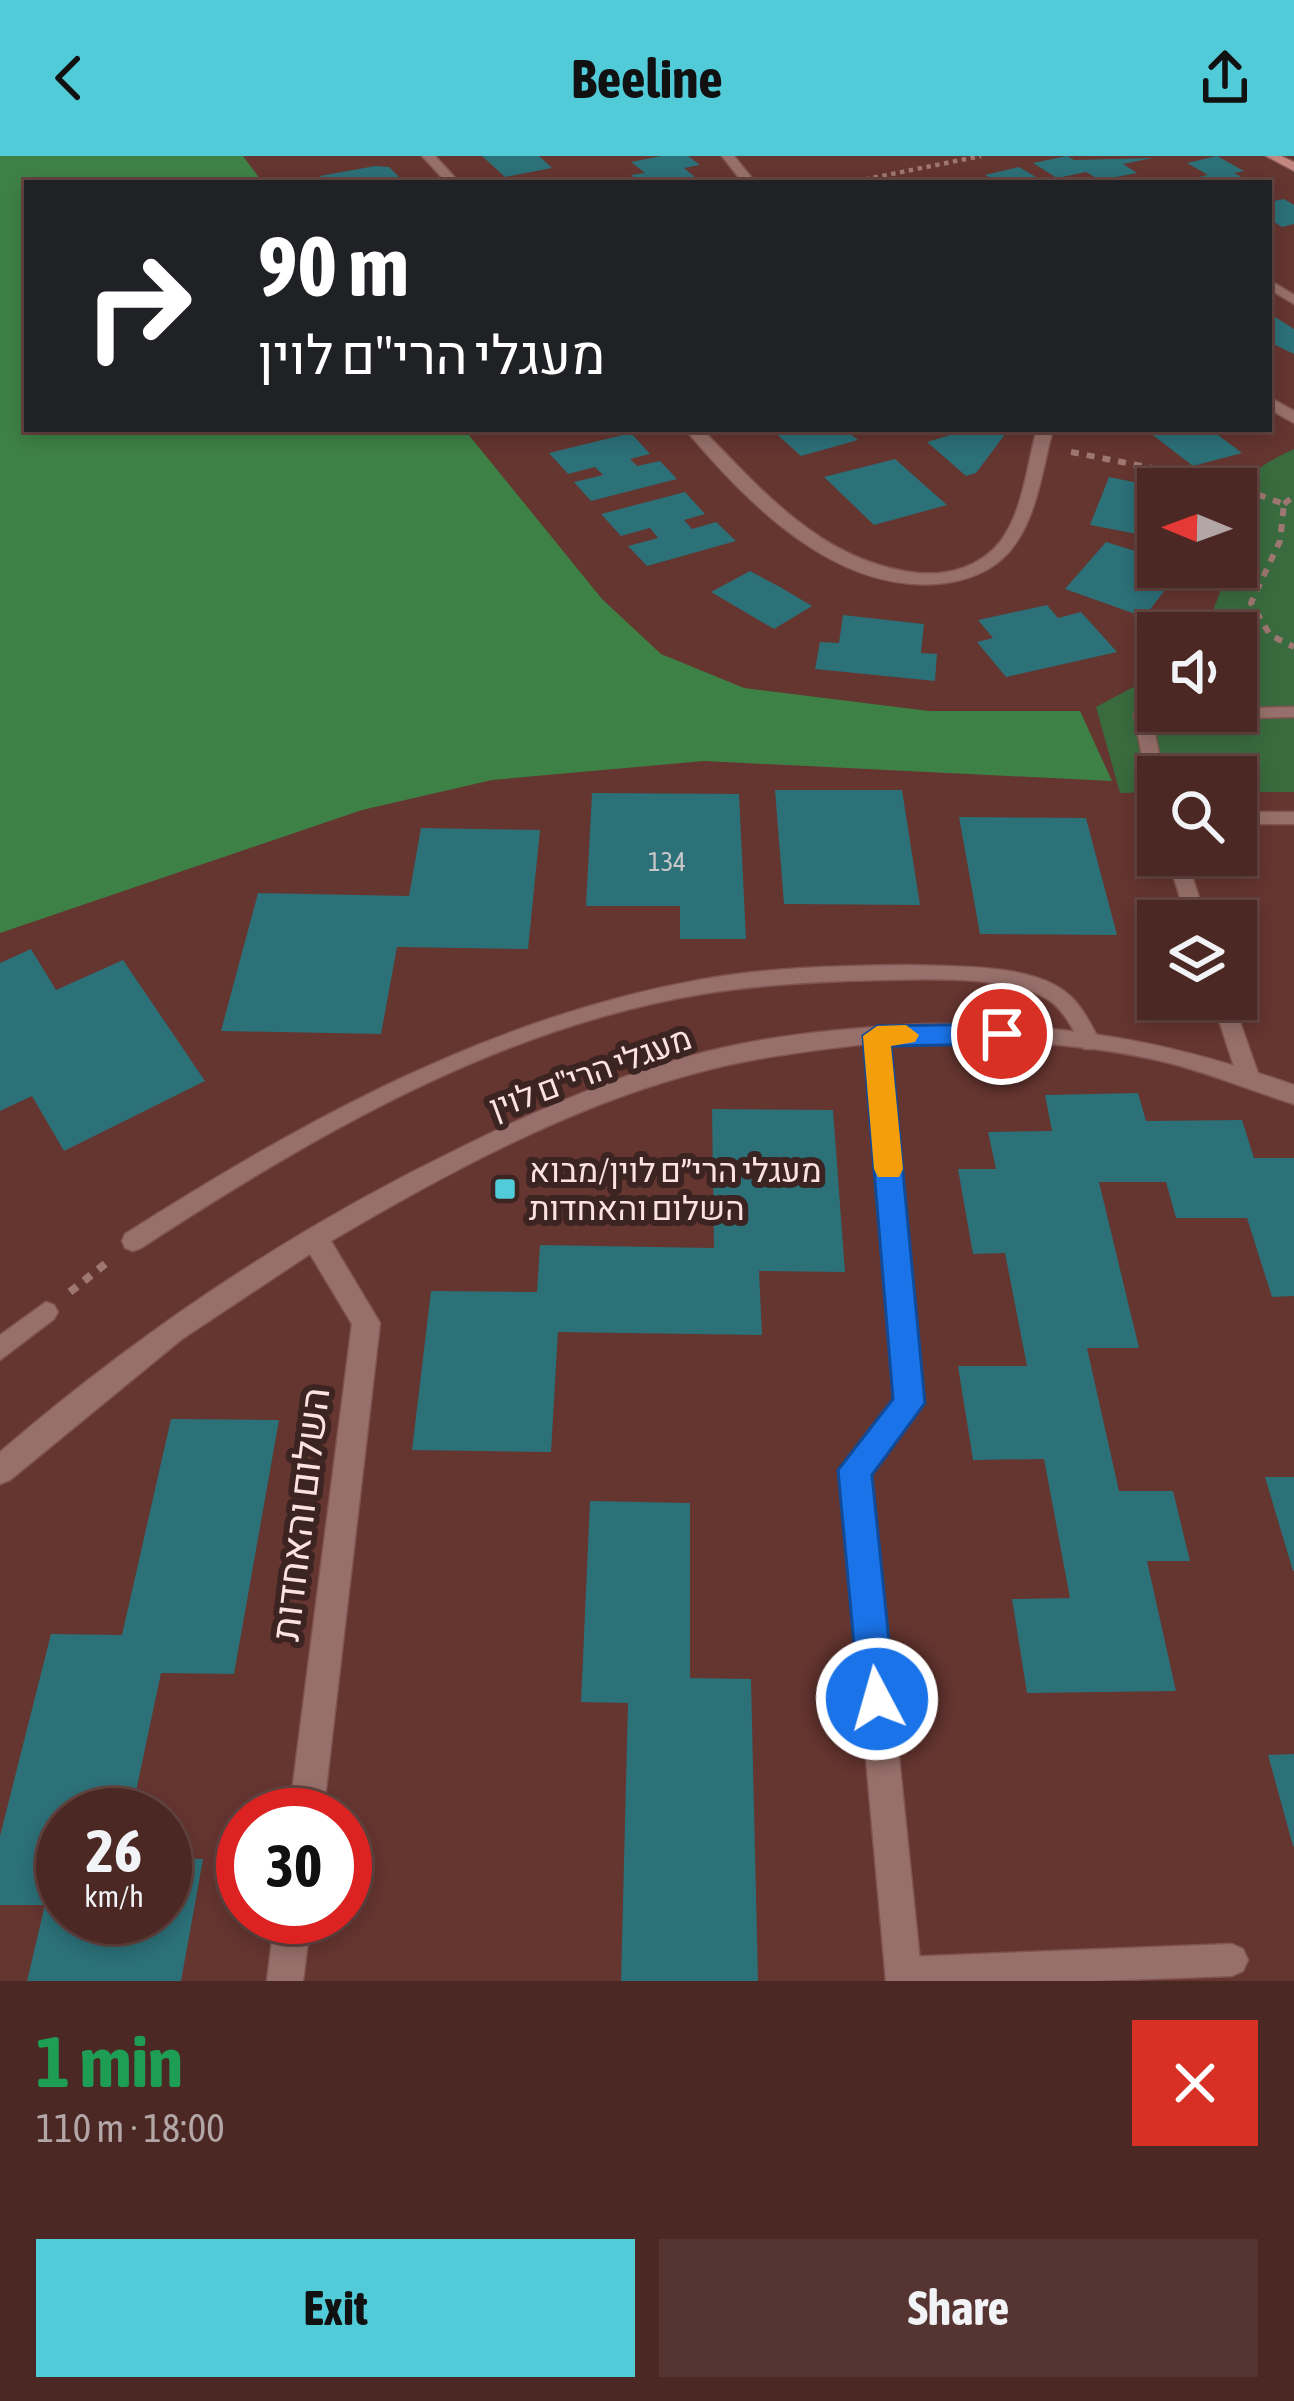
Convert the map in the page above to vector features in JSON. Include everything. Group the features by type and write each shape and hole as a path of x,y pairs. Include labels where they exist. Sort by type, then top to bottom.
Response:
{"street":[{"path":"428,156 451,180"},
{"path":"728,156 748,180"},
{"path":"1272,156 1294,167"},
{"path":"696,432 807,541 864,570 902,578 953,577 987,565 1011,539 1043,437"},
{"name":"מעגלי הרי''ם לוין","path":"0,1470 182,1320 314,1238 422,1176 616,1090 694,1064 774,1048 877,1036 1002,1034 1156,1052 1294,1094"},
{"path":"877,1036 909,1403 855,1470 904,1977"},
{"name":"השלום והאחדות","path":"309,1788 366,1323 314,1238"},
{"path":"285,1981 290,1944"}],"lane":[{"path":"1151,756 1142,715 1294,712"},
{"path":"1257,818 1294,818"},
{"path":"133,1241 248,1163 430,1072 497,1043 692,986 848,969 1000,980 1040,988 1061,999 1091,1043"},
{"path":"1229,1020 1249,1079"},
{"path":"0,1349 46,1312"},
{"path":"904,1977 1232,1960"}],"path":[{"path":"863,180 981,156"},
{"path":"1043,437 1223,482 1284,504"},
{"path":"1284,504 1294,496"},
{"path":"1284,504 1287,517 1251,602 1270,635 1294,647"},
{"path":"46,1312 133,1241"}],"green space":[{"path":"0,156 243,156 261,180 24,180 24,432 466,432 602,599 661,654 744,688 929,711 1080,711 1112,781 704,761 492,780 362,810 0,933"},
{"path":"1294,449 1294,792 1257,792 1257,756 1137,756 1137,793 1120,793 1096,707 1137,685 1137,732 1257,732 1257,612 1213,612 1221,588 1257,588 1257,471"}],"building":[{"path":"482,156 539,156 552,168 505,177"},
{"path":"688,156 700,165 684,168 698,180 637,180 631,175 645,173 631,162"},
{"path":"1067,156 1074,160 1153,158 1123,164 1137,173 1100,180 1086,172 1057,178 1033,163"},
{"path":"1217,156 1244,171 1234,173 1247,180 1198,180 1194,178 1208,175 1187,163"},
{"path":"375,166 389,167 402,180 323,180 320,176"},
{"path":"1019,167 1041,180 986,180 991,178 985,175"},
{"path":"1284,199 1294,205 1294,224 1282,227 1272,221 1272,201"},
{"path":"1272,315 1294,329 1294,354 1272,343"},
{"path":"774,432 848,432 858,440 801,456"},
{"path":"960,432 1006,433 976,473 966,476 927,442"},
{"path":"1149,432 1214,432 1242,453 1193,466"},
{"path":"631,433 650,454 630,459 637,466 660,461 677,479 591,501 574,482 603,475 595,467 568,474 549,453"},
{"path":"895,459 947,505 874,525 824,477"},
{"path":"1109,477 1137,483 1137,534 1090,525"},
{"path":"685,492 705,514 684,520 692,529 716,522 736,541 647,566 628,546 658,538 650,528 621,536 601,514"},
{"path":"1106,542 1137,552 1137,588 1167,588 1148,612 1137,615 1065,589"},
{"path":"750,571 812,606 774,629 711,592"},
{"path":"1047,605 1058,618 1081,612 1117,652 1006,677 977,642 993,638 978,620"},
{"path":"843,615 924,624 921,653 937,654 935,681 815,669 820,642 839,643"},
{"path":"775,790 902,790 920,905 784,904"},
{"path":"592,793 739,794 746,939 680,939 680,906 586,906"},
{"path":"959,817 1086,818 1117,935 980,934"},
{"path":"421,828 540,830 528,949 397,947 381,1034 221,1031 258,893 409,896"},
{"path":"31,949 56,990 123,960 205,1081 64,1151 32,1096 0,1111 0,963"},
{"path":"1138,1093 1146,1121 1242,1120 1254,1158 1294,1158 1294,1296 1272,1297 1247,1218 1176,1218 1166,1182 1099,1182 1139,1348 1087,1348 1119,1491 1173,1491 1190,1561 1147,1561 1176,1691 1027,1693 1012,1599 1070,1598 1044,1459 973,1460 958,1366 1027,1366 1005,1253 973,1254 958,1169 996,1169 988,1132 1052,1131 1045,1095"},
{"path":"712,1109 833,1110 845,1272 759,1271 762,1335 558,1332 551,1452 412,1450 431,1291 537,1292 540,1245 714,1248"},
{"path":"171,1419 279,1420 234,1674 161,1673 137,1788 36,1788 36,1905 0,1905 0,1836 51,1634 122,1635"},
{"path":"1265,1477 1294,1477 1294,1571 1293,1571"},
{"path":"590,1501 690,1503 690,1678 751,1679 758,1981 621,1981 628,1703 581,1702"},
{"path":"1294,1754 1294,1846 1293,1846 1268,1755"},
{"path":"192,1859 203,1859 192,1920"},
{"path":"36,1943 188,1944 181,1981 27,1981"}],"slow traffic":[{"path":"888,1169 877,1036 906,1035"}],"place":[{"name":"מעגלי הרי״ם לוין/מבוא השלום והאחדות","path":"505,1189"}],"route":[{"path":"877,1699 855,1470 909,1403 877,1036 1002,1034"}]}
